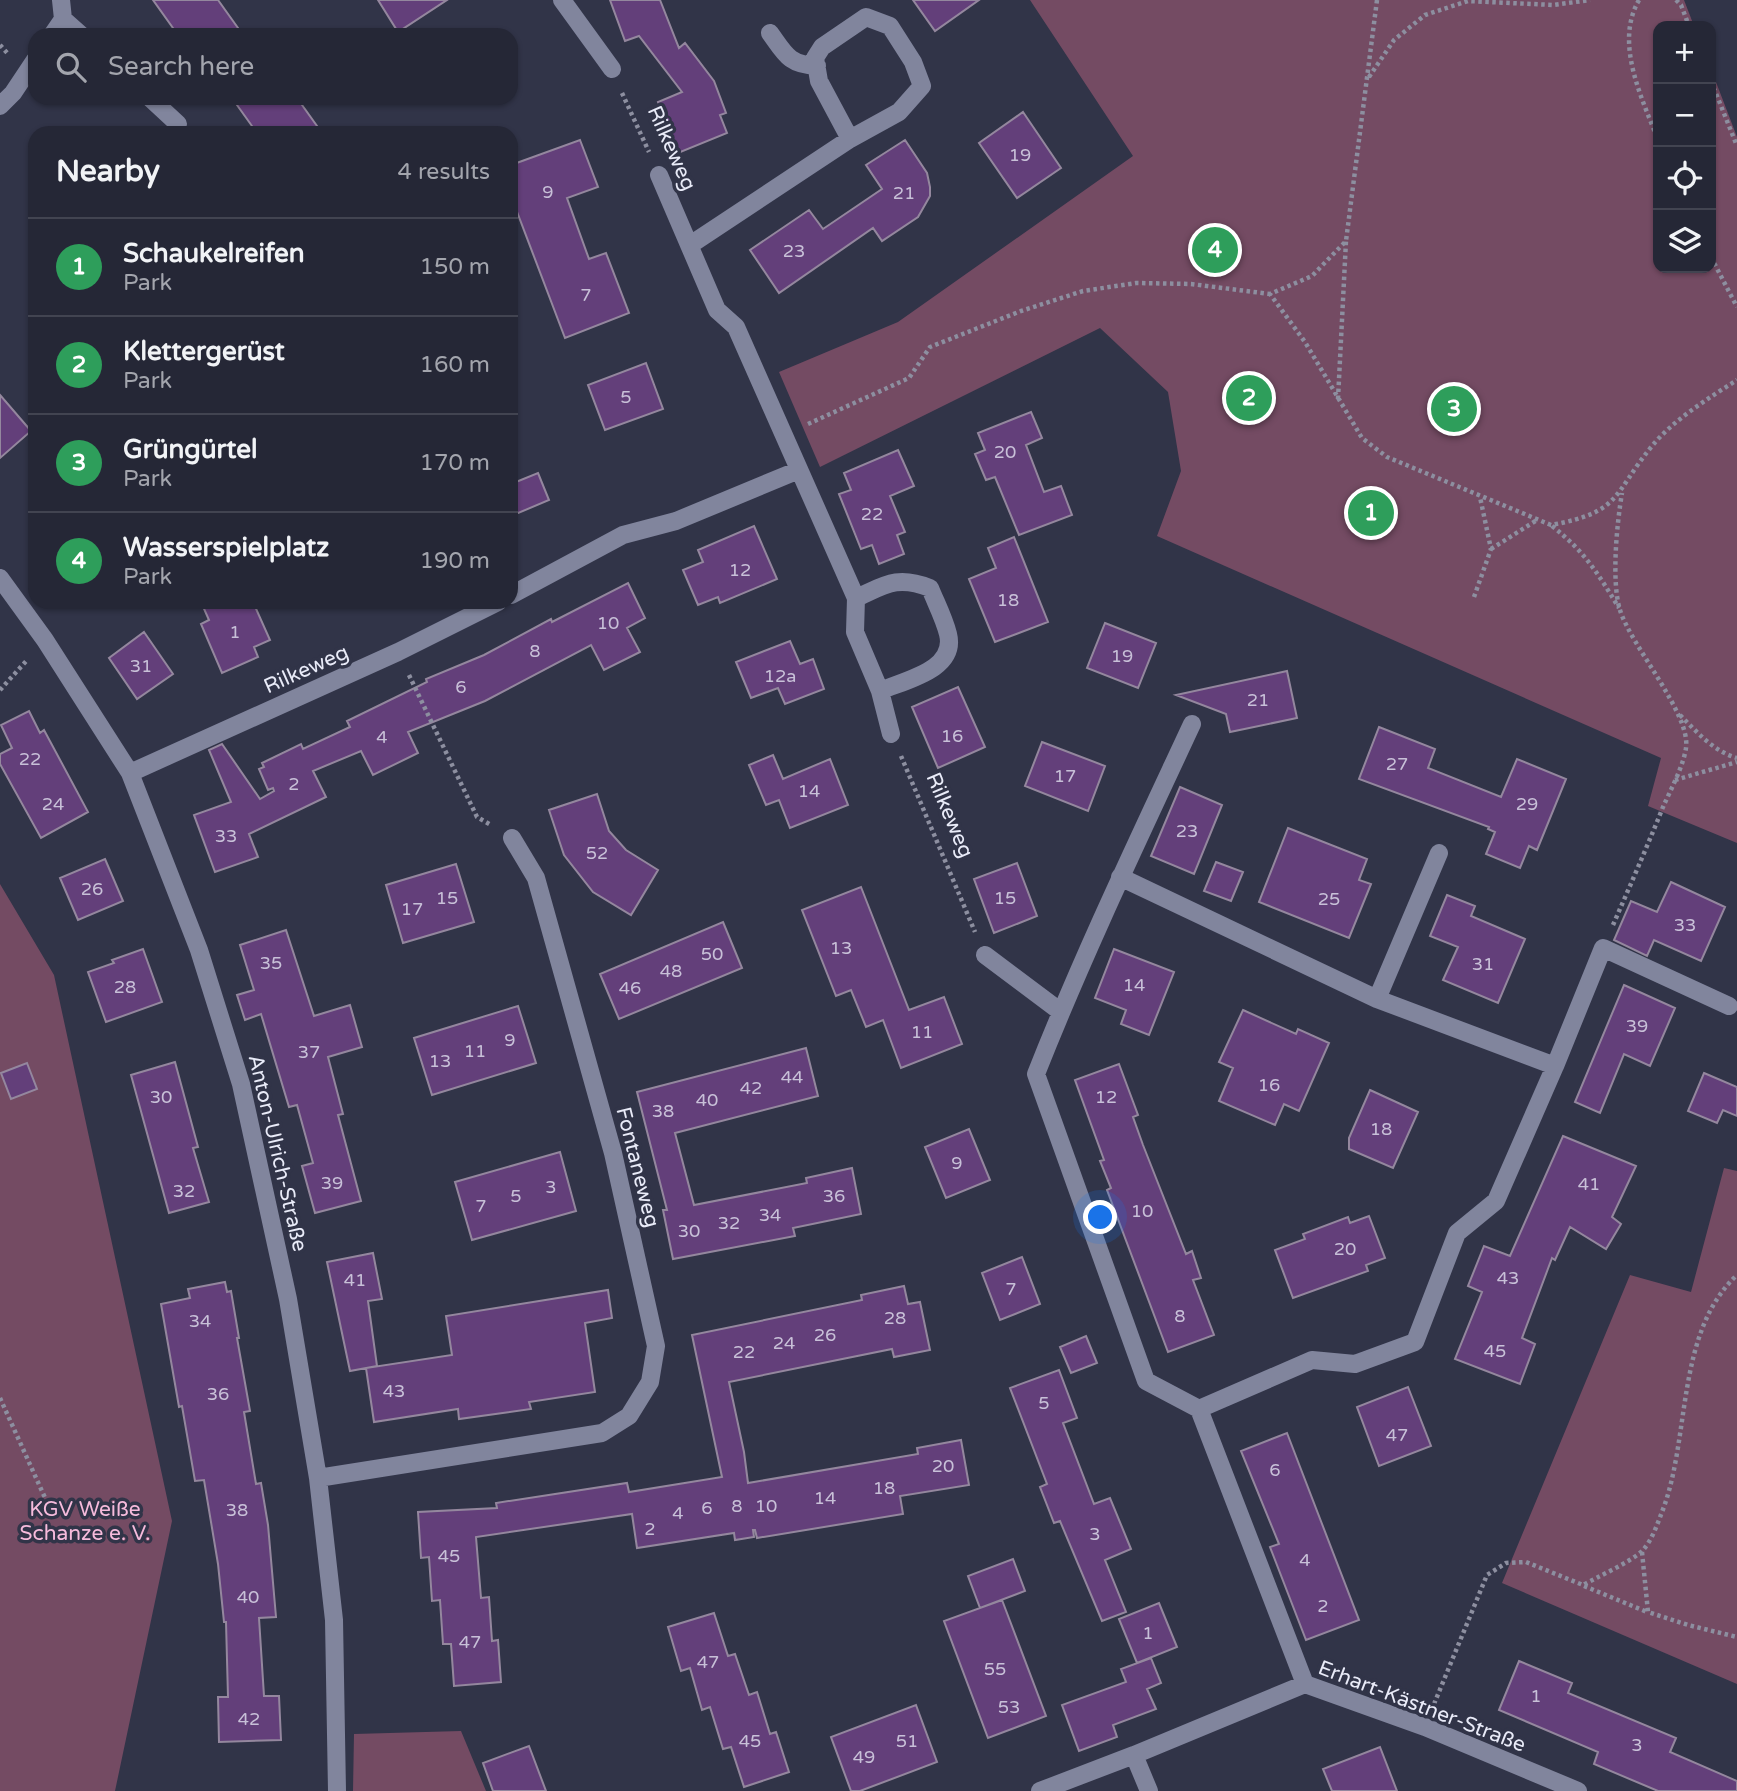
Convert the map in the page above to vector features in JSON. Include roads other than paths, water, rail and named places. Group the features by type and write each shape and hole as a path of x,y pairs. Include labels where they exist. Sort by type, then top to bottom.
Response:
{"street":[{"path":"57,28 63,19 61,0"},
{"path":"562,0 612,69"},
{"path":"691,245 850,139 899,112 922,86 914,62 890,26 866,17 822,47 815,58 819,81 850,139"},
{"path":"63,19 73,28"},
{"path":"770,33 789,59 803,65 817,66"},
{"path":"0,106 13,93 28,70"},
{"path":"158,105 178,124"},
{"name":"Rilkeweg","path":"659,175 717,310 736,327 856,598 855,632 880,691 891,734"},
{"path":"518,591 623,535 676,521 799,470"},
{"name":"Anton-Ulrich-Straße","path":"0,578 45,640 130,773 199,950 241,1084 288,1300 318,1478 334,1620 337,1791"},
{"path":"856,598 893,581 912,580 930,588 948,636 948,652 937,667 880,691"},
{"name":"Rilkeweg","path":"130,773 398,652 480,609"},
{"path":"1192,724 1120,877 1036,1074 1146,1381 1199,1409 1305,1684"},
{"name":"Fontaneweg","path":"318,1478 602,1433 629,1416 650,1382 656,1346 613,1153 536,878 512,838"},
{"path":"1377,999 1439,853"},
{"path":"1120,877 1377,999 1555,1066"},
{"path":"1199,1409 1312,1360 1355,1364 1415,1342 1457,1233 1496,1201 1603,948 1729,1006"},
{"path":"985,955 1061,1012"},
{"name":"Erhart-Kästner-Straße","path":"1040,1791 1305,1684 1425,1727 1578,1791"},
{"path":"1134,1755 1149,1791"}],"place":[{"name":"Wasserspielplatz","path":"1215,250"},
{"name":"Klettergerüst","path":"1249,398"},
{"name":"Grüngürtel","path":"1454,409"},
{"name":"Schaukelreifen","path":"1371,513"}],"park label":[{"name":"KGV Weiße Schanze e. V.","path":"85,1521"}]}
